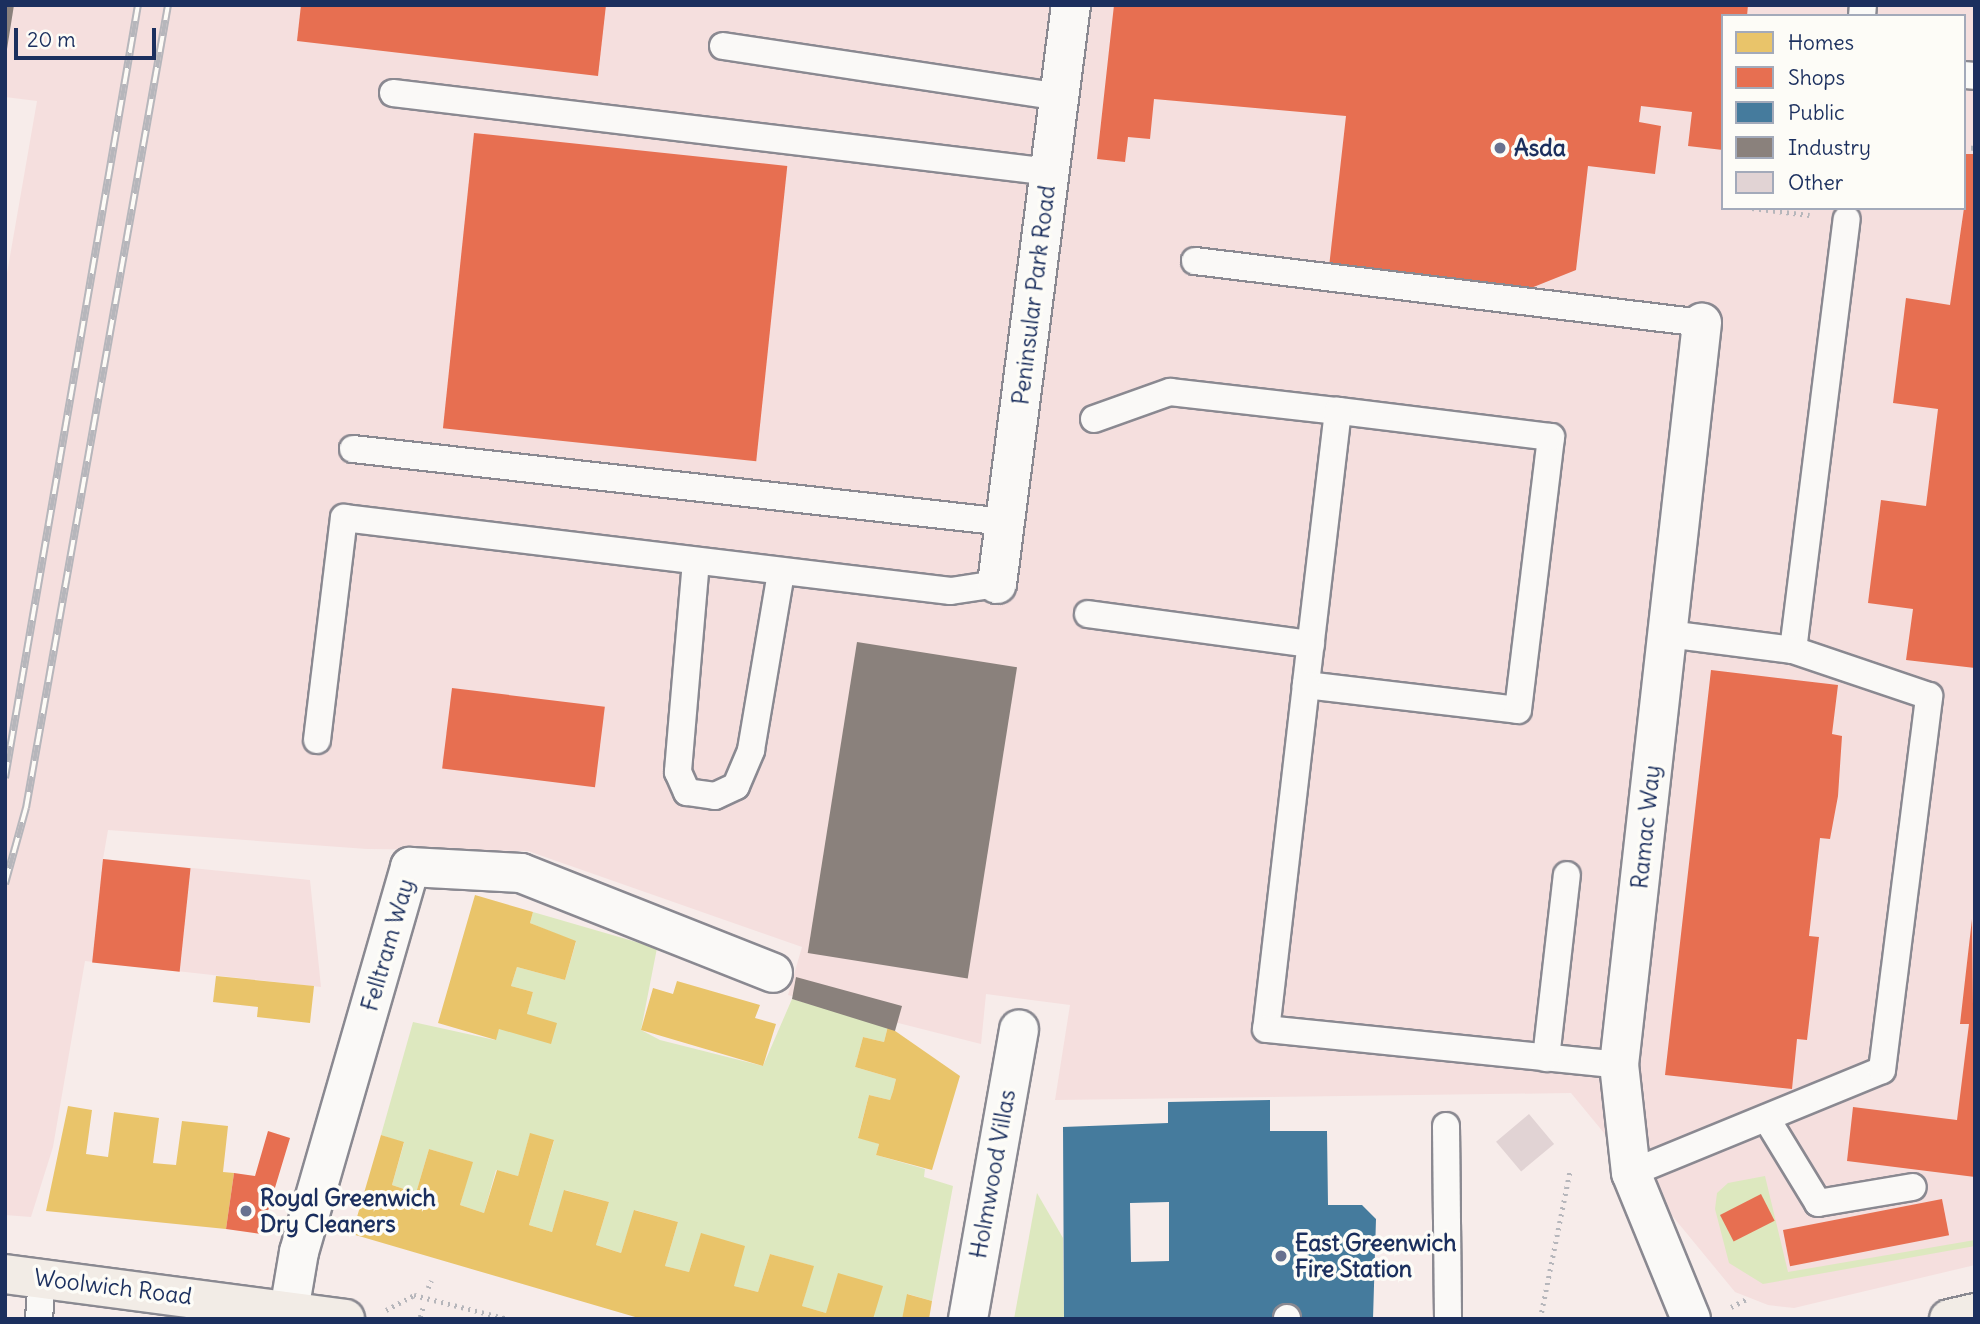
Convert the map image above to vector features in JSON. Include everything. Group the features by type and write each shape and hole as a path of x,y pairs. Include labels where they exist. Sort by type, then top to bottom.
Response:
{"main road":[{"name":"Woolwich Road","path":"24,1276 329,1315"},
{"path":"1949,1319 1975,1313"}],"street":[{"name":"Peninsular Park Road","path":"997,584 1071,5"},
{"name":"Ramac Way","path":"1691,1319 1631,1173 1619,1065 1702,323"},
{"name":"Felltram Way","path":"329,1315 296,1263 410,867 521,873 773,973"},
{"name":"Holmwood Villas","path":"968,1319 1019,1029"}],"lane":[{"path":"723,46 1060,97"},
{"path":"393,93 1051,172"},
{"path":"1794,650 1847,219"},
{"path":"1195,261 1702,323"},
{"path":"1094,419 1170,392 1551,437 1518,710 1306,685"},
{"path":"1338,411 1266,1029 1619,1065"},
{"path":"353,449 1005,522"},
{"path":"317,740 344,518 951,591 997,584"},
{"path":"696,561 676,752 687,792 715,796 736,786 751,750 781,572"},
{"path":"1088,614 1311,644"},
{"path":"1631,1173 1768,1121 1882,1070 1929,696 1794,650 1668,634"},
{"path":"1546,1058 1567,875"},
{"path":"1768,1121 1818,1203 1913,1187"},
{"path":"1446,1126 1448,1319"},
{"path":"24,1276 38,1319"}],"path":[{"path":"1769,210 1847,219"},
{"path":"1540,1319 1570,1170"},
{"path":"428,1288 431,1281"},
{"path":"329,1315 414,1295 508,1319"},
{"path":"420,1317 422,1307"},
{"path":"1752,1319 1778,1319"}],"shaded area":[{"path":"5,5 1975,5 1975,1265 1794,1308 1768,1305 1735,1292 1571,1093 1055,1100 1070,1005 986,994 981,1044 788,995 802,947 528,851 367,849 108,830 103,859 310,880 321,987 85,961 53,1147 31,1217 5,1215 5,285 37,101 5,97"}],"green space":[{"path":"533,912 657,948 641,1030 660,1040 763,1066 792,999 888,1026 884,1042 863,1037 855,1067 896,1079 893,1091 890,1100 869,1095 858,1137 879,1144 876,1155 925,1169 924,1177 953,1186 932,1301 908,1294 902,1319 826,1313 802,1306 813,1266 770,1254 758,1292 734,1286 701,1234 689,1272 665,1266 678,1222 635,1210 621,1253 596,1245 609,1202 565,1190 552,1232 529,1225 554,1141 530,1134 518,1176 496,1170 484,1213 460,1205 472,1162 429,1149 416,1193 392,1185 404,1143 381,1135 413,1022 495,1040 499,1029 527,1014 533,992 511,986 517,967 565,980 576,942 530,923"},
{"path":"1765,1176 1788,1272 1975,1240 1975,1246 1763,1284 1729,1263 1715,1209 1717,1193 1728,1183"},
{"path":"1037,1193 1063,1238 1064,1319 1014,1319"}],"building: Homes":[{"path":"475,895 533,912 530,923 576,941 565,980 517,967 511,986 533,992 527,1014 557,1023 551,1044 499,1029 496,1040 438,1023"},
{"path":"216,976 314,986 310,1023 257,1017 258,1007 213,1002"},
{"path":"677,981 760,1005 755,1018 776,1024 763,1066 641,1030 653,988 673,994"},
{"path":"888,1026 960,1076 932,1170 876,1155 879,1144 858,1138 869,1095 890,1100 893,1091 896,1079 855,1067 863,1037 884,1042"},
{"path":"68,1106 92,1110 86,1154 108,1157 114,1112 159,1118 153,1163 176,1165 182,1121 228,1126 223,1172 234,1173 226,1229 46,1211"},
{"path":"530,1133 554,1140 529,1225 552,1232 564,1190 609,1202 596,1245 621,1253 634,1210 678,1222 665,1266 689,1272 701,1233 745,1246 734,1286 758,1292 770,1254 814,1266 802,1306 826,1313 838,1273 883,1286 873,1319 642,1319 352,1234 381,1135 404,1142 392,1185 416,1193 429,1149 473,1162 460,1205 484,1213 497,1170 518,1176"},
{"path":"907,1294 932,1301 929,1319 902,1319"}],"building: Shops":[{"path":"301,5 606,5 598,76 297,41"},
{"name":"Asda","path":"1114,5 1748,5 1747,14 1721,14 1721,150 1688,146 1692,112 1641,106 1639,122 1661,126 1655,174 1588,166 1576,270 1526,290 1329,267 1346,116 1154,99 1150,139 1128,137 1125,162 1097,159"},
{"path":"474,133 787,166 756,461 443,428"},
{"path":"1966,154 1975,154 1975,668 1906,660 1913,609 1868,603 1881,500 1926,506 1938,409 1893,403 1906,298 1950,305 1964,210 1966,210"},
{"path":"1711,670 1838,685 1832,734 1842,736 1838,796 1830,839 1820,838 1809,936 1819,937 1807,1040 1797,1039 1792,1089 1665,1075"},
{"path":"452,688 605,707 595,787 442,768"},
{"path":"103,859 191,868 180,972 92,962"},
{"path":"1972,919 1975,1177 1847,1161 1853,1107 1957,1120 1969,1024 1960,1024"},
{"path":"268,1131 290,1138 261,1234 226,1229 234,1173 255,1176"},
{"path":"1761,1194 1775,1221 1734,1242 1720,1215"},
{"path":"1942,1199 1949,1235 1790,1266 1783,1230"}],"building: Public":[{"path":"1270,1100 1270,1131 1327,1131 1328,1205 1362,1205 1376,1219 1373,1319 1064,1319 1063,1127 1168,1123 1168,1102","holes":["1169,1202 1169,1261 1131,1262 1130,1203"]}],"building: Industry":[{"path":"5,5 14,5 7,49 5,49"},
{"path":"857,642 1017,667 968,978 808,953"},
{"path":"796,977 902,1006 895,1031 792,999"}],"building: Other":[{"path":"1529,1114 1554,1144 1521,1172 1496,1142"}],"railway":[{"path":"5,778 138,5"},
{"path":"5,884 26,808 168,5"}],"place":[{"name":"Asda","path":"1500,148"},
{"name":"Royal Greenwich Dry Cleaners","path":"246,1211"},
{"name":"East Greenwich Fire Station","path":"1281,1256"}]}
